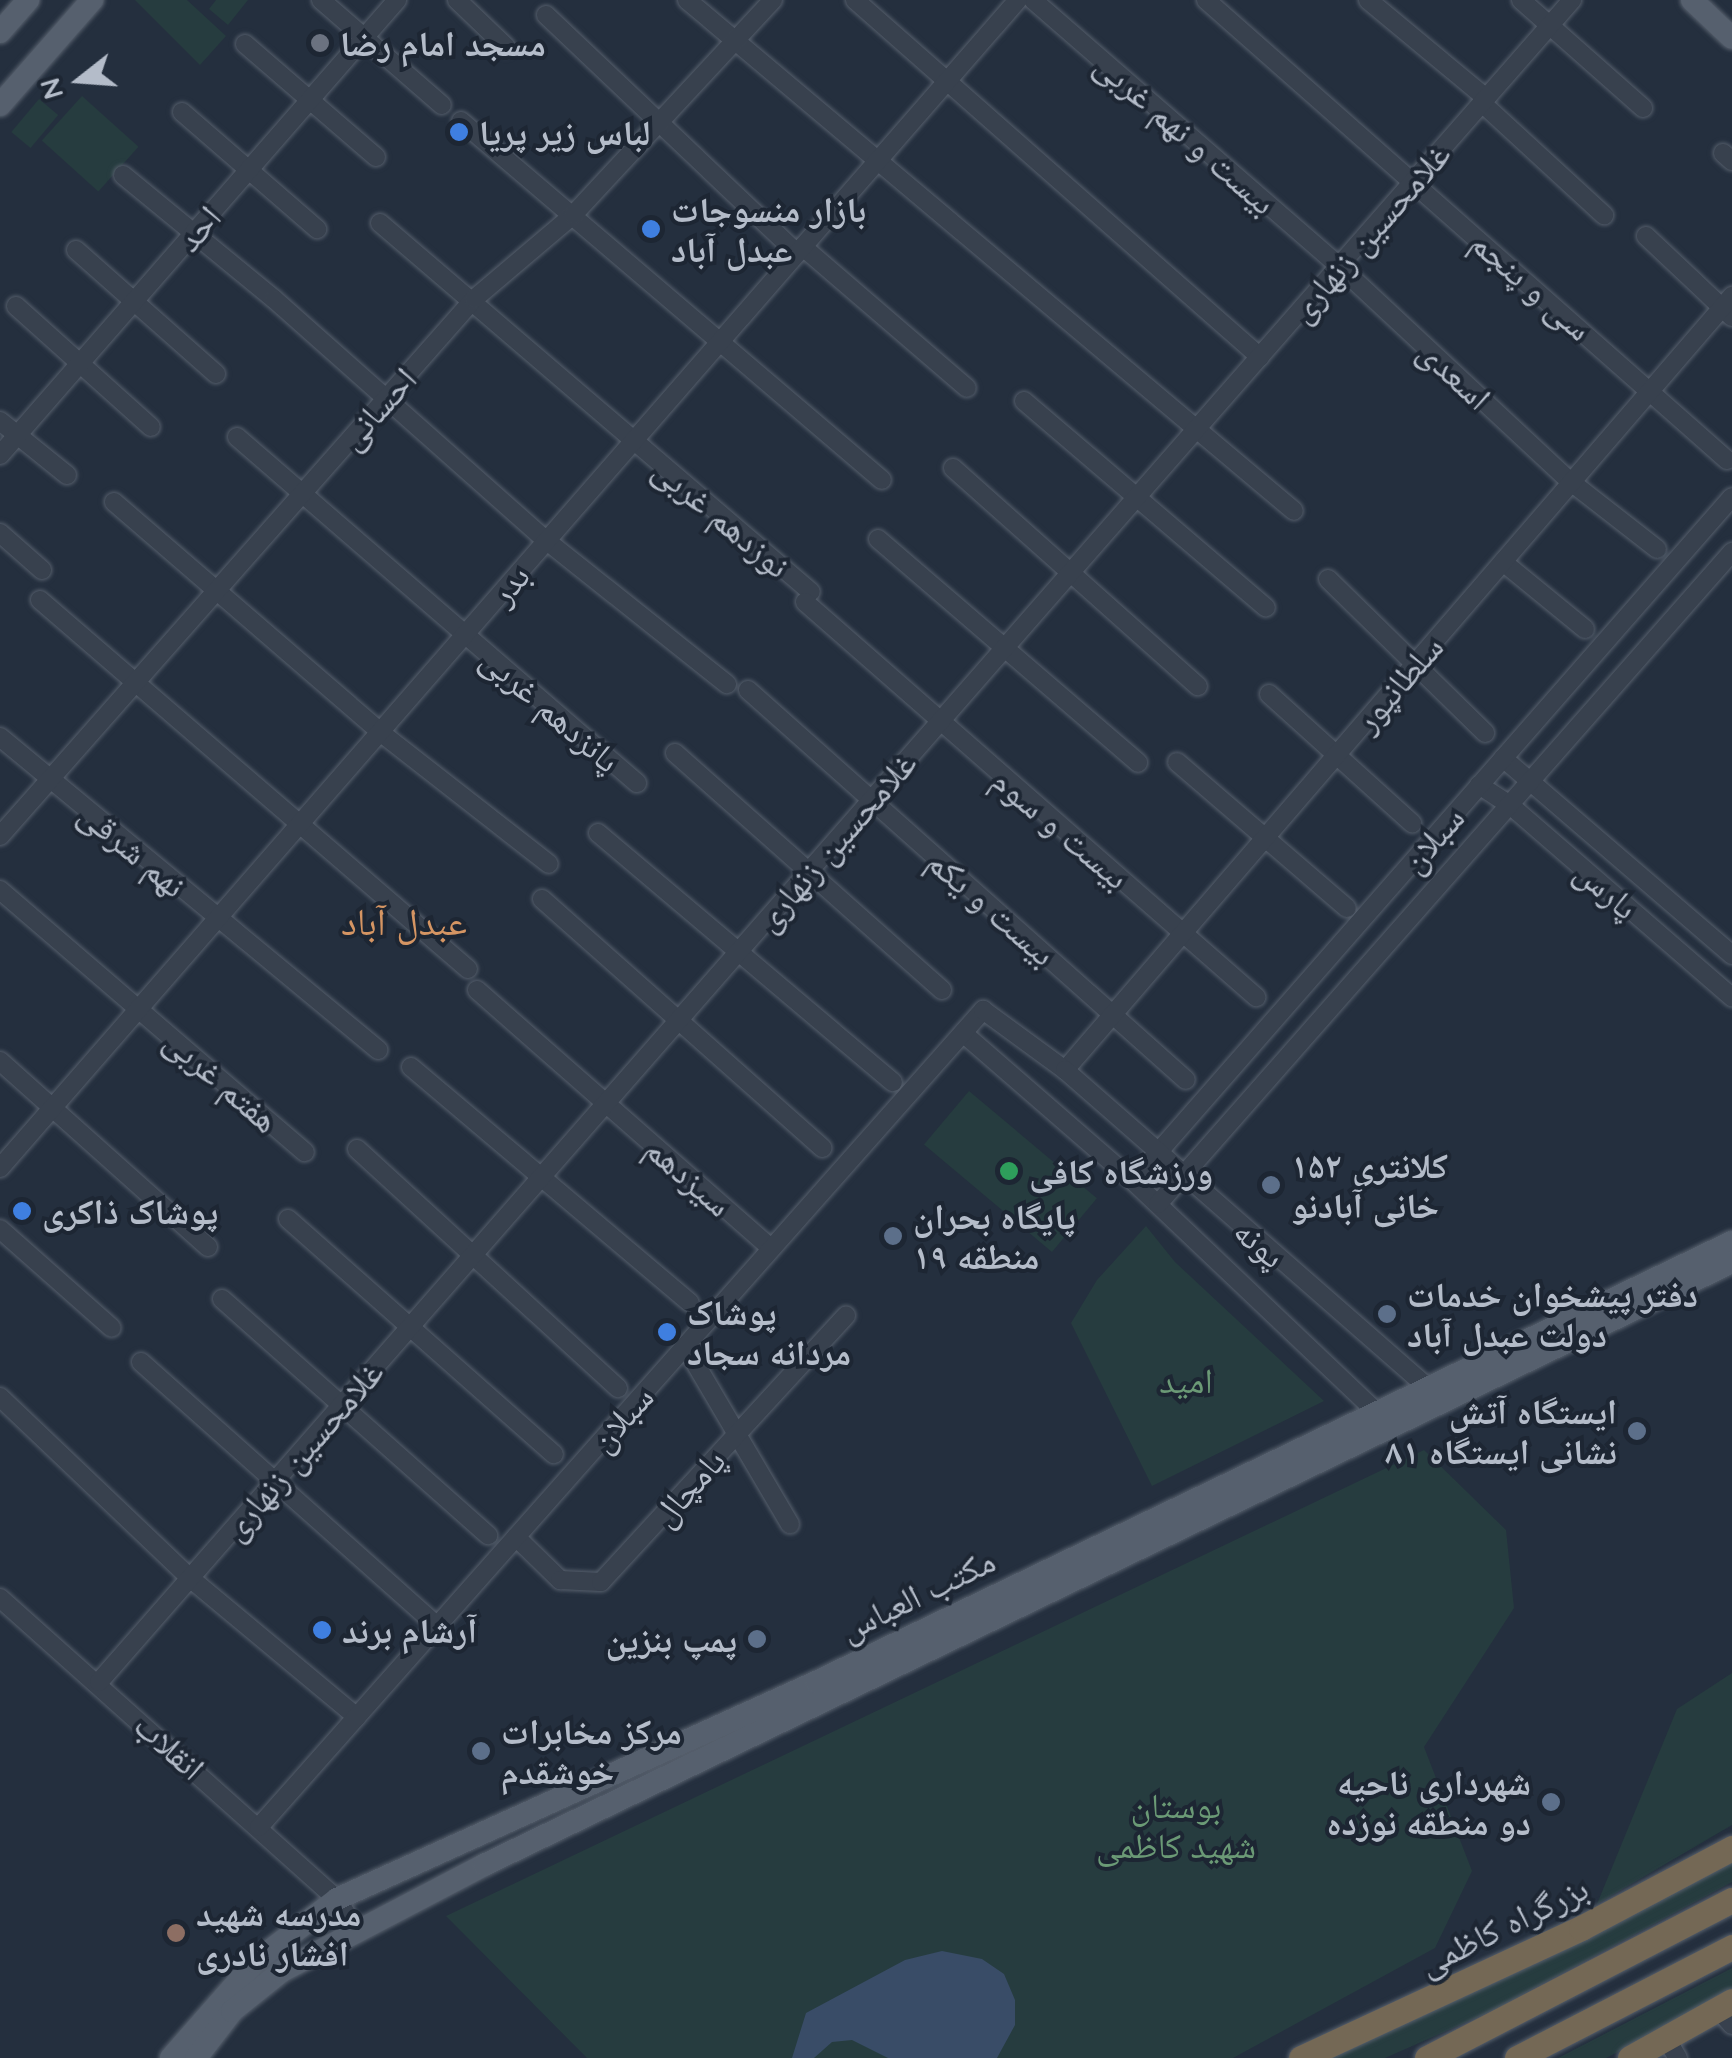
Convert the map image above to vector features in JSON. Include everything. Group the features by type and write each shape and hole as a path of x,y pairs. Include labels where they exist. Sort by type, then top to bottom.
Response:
{"highway":[{"name":"بزرگراه کاظمی","path":"1301,2058 1581,1928 1732,1848"},
{"path":"1427,2058 1732,1900"},
{"path":"1517,2058 1732,1947"},
{"path":"1630,2058 1672,2049 1728,2012"}],"main road":[{"path":"0,32 28,0"},
{"path":"0,105 92,0"},
{"path":"1692,0 1732,38"},
{"name":"مکتب العباس","path":"196,2058 232,2011 282,1971 820,1692 1557,1336 1732,1242"},
{"name":"مکتب العباس","path":"1557,1336 1732,1262"},
{"name":"مکتب العباس","path":"170,2058 255,1962 337,1898 820,1692"}],"street":[{"path":"321,0 442,105"},
{"name":"احد","path":"0,455 396,0"},
{"path":"457,0 506,47"},
{"path":"688,0 734,44 1062,312 1294,511"},
{"name":"احسانی","path":"0,836 474,299 573,215 773,0"},
{"path":"855,0 1111,220 1123,240 1260,357"},
{"name":"بدر","path":"0,1168 1018,0"},
{"name":"بیست و نهم غربی","path":"1033,0 1339,266"},
{"name":"سی و پنجم","path":"1206,0 1727,460"},
{"path":"1368,0 1484,100 1604,216"},
{"path":"1522,0 1642,108"},
{"name":"غلامحسین زنهاری","path":"99,1682 1572,0"},
{"path":"546,16 658,128 967,388"},
{"path":"245,44 307,103 376,157"},
{"path":"182,112 317,228"},
{"path":"461,121 882,480"},
{"path":"123,175 274,299 546,541 727,684"},
{"name":"نوزدهم غربی","path":"380,222 474,299 808,597 938,724"},
{"path":"1646,236 1729,307"},
{"path":"76,250 216,374"},
{"name":"اسعدی","path":"1339,266 1572,482"},
{"path":"16,306 151,427"},
{"name":"سلطانپور","path":"1064,1070 1649,393 1729,307"},
{"path":"1024,401 1266,608"},
{"path":"0,421 67,476"},
{"name":"پانزدهم غربی","path":"236,437 637,783"},
{"path":"953,468 1198,686"},
{"path":"1572,482 1657,549"},
{"name":"سبلان","path":"1133,1180 1732,496"},
{"path":"114,502 380,732 548,864"},
{"path":"0,533 42,570"},
{"path":"878,539 1138,763"},
{"name":"سبلان","path":"1158,1204 1732,552"},
{"path":"1503,562 1584,628"},
{"path":"1328,579 1485,733"},
{"path":"40,600 468,969"},
{"name":"بیست و یکم","path":"748,690 1186,1080"},
{"path":"1269,694 1412,822"},
{"name":"بیست و سوم","path":"938,724 1256,997"},
{"name":"نهم شرقی","path":"0,737 378,1050"},
{"path":"675,753 942,990"},
{"name":"پارس","path":"1503,758 1732,956"},
{"path":"1178,762 1347,908"},
{"name":"پارس","path":"1479,785 1510,804 1732,997"},
{"path":"598,833 892,1082"},
{"name":"هفتم غربی","path":"0,890 305,1152"},
{"path":"542,899 675,1024 822,1148"},
{"name":"سیزدهم","path":"477,990 772,1248"},
{"name":"سبلان","path":"259,1827 983,1010"},
{"name":"پونه","path":"983,1010 1064,1070 1182,1177 1436,1394"},
{"name":"پونه","path":"963,1032 1133,1180 1384,1419"},
{"path":"0,1061 208,1247"},
{"path":"411,1067 539,1180 690,1303"},
{"path":"357,1149 618,1388"},
{"path":"288,1219 554,1454"},
{"path":"0,1228 112,1328"},
{"path":"222,1299 343,1402 488,1535"},
{"name":"پامچال","path":"516,1537 560,1580 601,1582 846,1316"},
{"path":"685,1346 790,1524"},
{"path":"141,1362 271,1485 437,1626"},
{"path":"0,1396 56,1446 62,1461 190,1578 357,1717"},
{"name":"انقلاب","path":"0,1598 99,1682 337,1898 358,1932"}],"green space":[{"path":"135,0 187,0 226,36 200,65"},
{"path":"216,0 248,0 228,25 209,9"},
{"path":"82,96 138,147 98,191 42,141"},
{"path":"39,99 58,115 31,148 11,132"},
{"name":"ورزشگاه کافی","path":"969,1091 1097,1198 1052,1252 924,1145"},
{"name":"امید","path":"1146,1226 1175,1262 1324,1401 1152,1486 1071,1323 1097,1280"},
{"name":"بوستان شهید کاظمی","path":"1424,1450 1506,1530 1514,1608 1424,1747 1472,1871 1435,1948 1233,2058 587,2058 446,1916"},
{"path":"1732,1673 1732,1825 1597,1904 1677,1709"},
{"path":"1732,1858 1732,1882 1494,2010 1385,2058 1325,2058 1553,1956"},
{"path":"1732,1968 1732,1989 1640,2041 1606,2058 1558,2058"}],"water":[{"path":"942,1951 982,1959 1004,1974 1015,2000 1015,2025 997,2058 888,2058 852,2040 832,2042 814,2058 792,2058 806,2013 905,1960"}],"place":[{"name":"مسجد امام رضا","path":"320,43"},
{"name":"لباس زیر پریا","path":"459,132"},
{"name":"بازار منسوجات عبدل آباد","path":"651,229"},
{"name":"ورزشگاه کافی","path":"1009,1171"},
{"name":"کلانتری ۱۵۲ خانی آبادنو","path":"1271,1185"},
{"name":"پوشاک ذاکری","path":"22,1211"},
{"name":"پایگاه بحران منطقه ۱۹","path":"893,1236"},
{"name":"دفتر پیشخوان خدمات دولت عبدل آباد","path":"1387,1314"},
{"name":"پوشاک مردانه سجاد","path":"667,1332"},
{"name":"ایستگاه آتش نشانی ایستگاه ۸۱","path":"1637,1431"},
{"name":"آرشام برند","path":"322,1630"},
{"name":"پمپ بنزین","path":"757,1639"},
{"name":"مرکز مخابرات خوشقدم","path":"481,1751"},
{"name":"شهرداری ناحیه دو منطقه نوزده","path":"1551,1802"},
{"name":"مدرسه شهید افشار نادری","path":"176,1933"}],"district":[{"name":"عبدل آباد","path":"404,922"}]}
